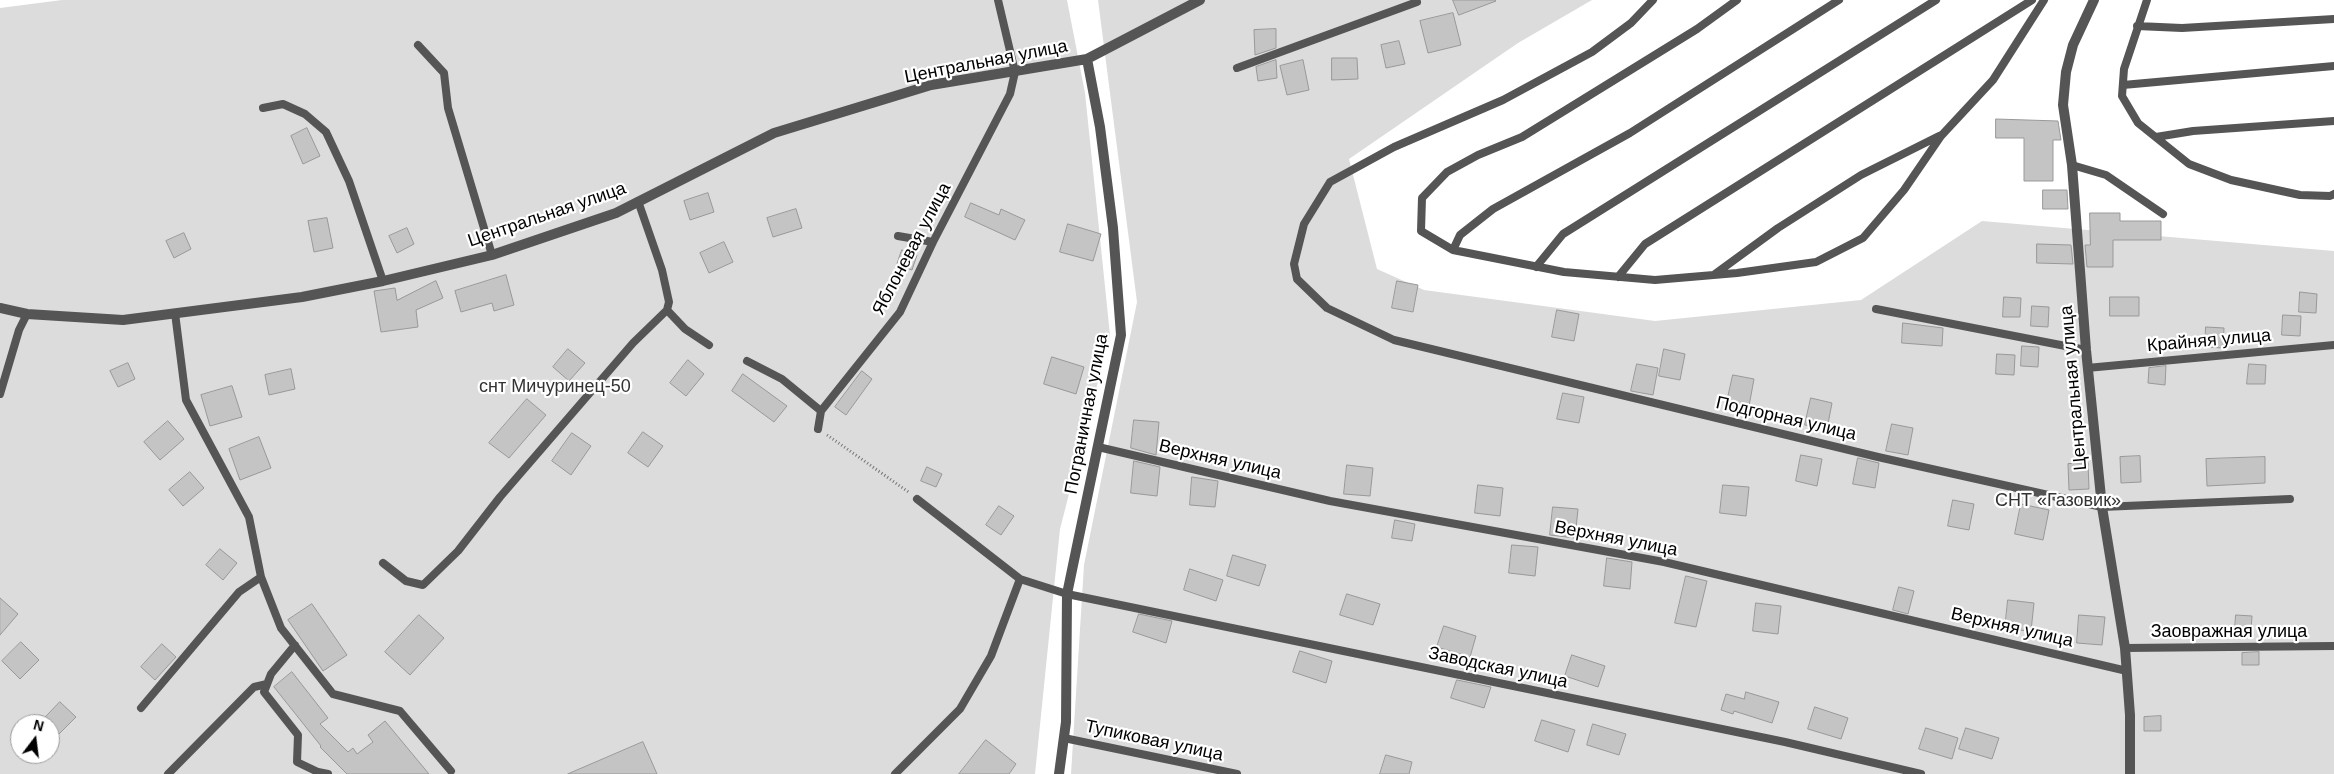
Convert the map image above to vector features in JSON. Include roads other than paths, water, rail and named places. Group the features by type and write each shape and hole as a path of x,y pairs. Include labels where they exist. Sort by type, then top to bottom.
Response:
{"street":[{"name":"Центральная улица","path":"0,308 27,314 123,320 302,297 383,281 492,255 616,213 774,133 931,86 1086,60 1200,0"},
{"name":"Центральная улица","path":"2094,1 2073,45 2066,72 2063,104 2072,165 2087,368 2102,507 2125,648 2130,715 2130,774"},
{"name":"Пограничная улица","path":"1059,774 1064,738 1067,594 1121,335 1113,228 1100,128 1086,60"}],"lane":[{"path":"998,0 1015,72"},
{"name":"Подгорная улица","path":"1653,0 1630,23 1592,52 1503,100 1394,147 1330,182 1304,224 1294,264 1297,279 1327,308 1394,340 1878,457 2102,507 2290,499"},
{"path":"1737,0 1697,29 1530,132 1478,155 1447,172 1422,198 1421,232 1452,250 1564,272 1655,280 1714,275 1816,262 1863,238 1904,190 1941,136 1992,80 2044,0"},
{"path":"1452,250 1460,234 1493,208 1630,134 1839,0"},
{"path":"1536,267 1563,234 1936,0"},
{"path":"1618,277 1645,244 2032,0"},
{"path":"2147,0 2124,69 2122,96 2138,123 2189,164 2231,180 2300,195 2330,196 2334,194"},
{"path":"1238,68 1420,1"},
{"path":"2137,26 2182,28 2334,19"},
{"path":"418,44 444,72 448,108 492,255"},
{"path":"2123,85 2334,66"},
{"name":"Яблоневая улица","path":"818,429 821,411 900,312 933,242 1010,94 1015,72"},
{"path":"263,108 283,104 305,114 326,132 349,181 383,281"},
{"path":"2156,137 2194,132 2334,121"},
{"path":"1714,275 1778,228 1860,175 1941,136"},
{"path":"2072,165 2106,175 2163,214"},
{"path":"382,563 406,581 422,585 458,551 500,497 633,343 667,310 669,302 662,270 638,201"},
{"path":"898,236 933,242"},
{"path":"1876,309 2086,350"},
{"path":"667,310 685,329 709,345"},
{"path":"175,313 186,400 249,517 261,577 281,628 333,694 400,711 451,771"},
{"path":"0,394 19,330 27,314"},
{"name":"Крайняя улица","path":"2087,368 2334,345"},
{"path":"747,361 782,379 821,411"},
{"name":"Верхняя улица","path":"1098,448 1330,501 1664,562 2126,670"},
{"path":"895,774 960,709 991,656 1020,579 917,499"},
{"path":"141,708 239,592 261,577"},
{"name":"Заводская улица","path":"1020,579 1067,594 1785,742 1921,774"},
{"path":"295,645 271,674 264,692 298,735 298,762 318,772 328,774"},
{"name":"Заовражная улица","path":"2125,648 2334,646"},
{"path":"168,774 254,687 267,684"},
{"name":"Тупиковая улица","path":"1064,738 1237,774"}],"park label":[{"name":"снт Мичуринец-50","path":"555,387"},
{"name":"СНТ «Газовик»","path":"2058,501"}]}
